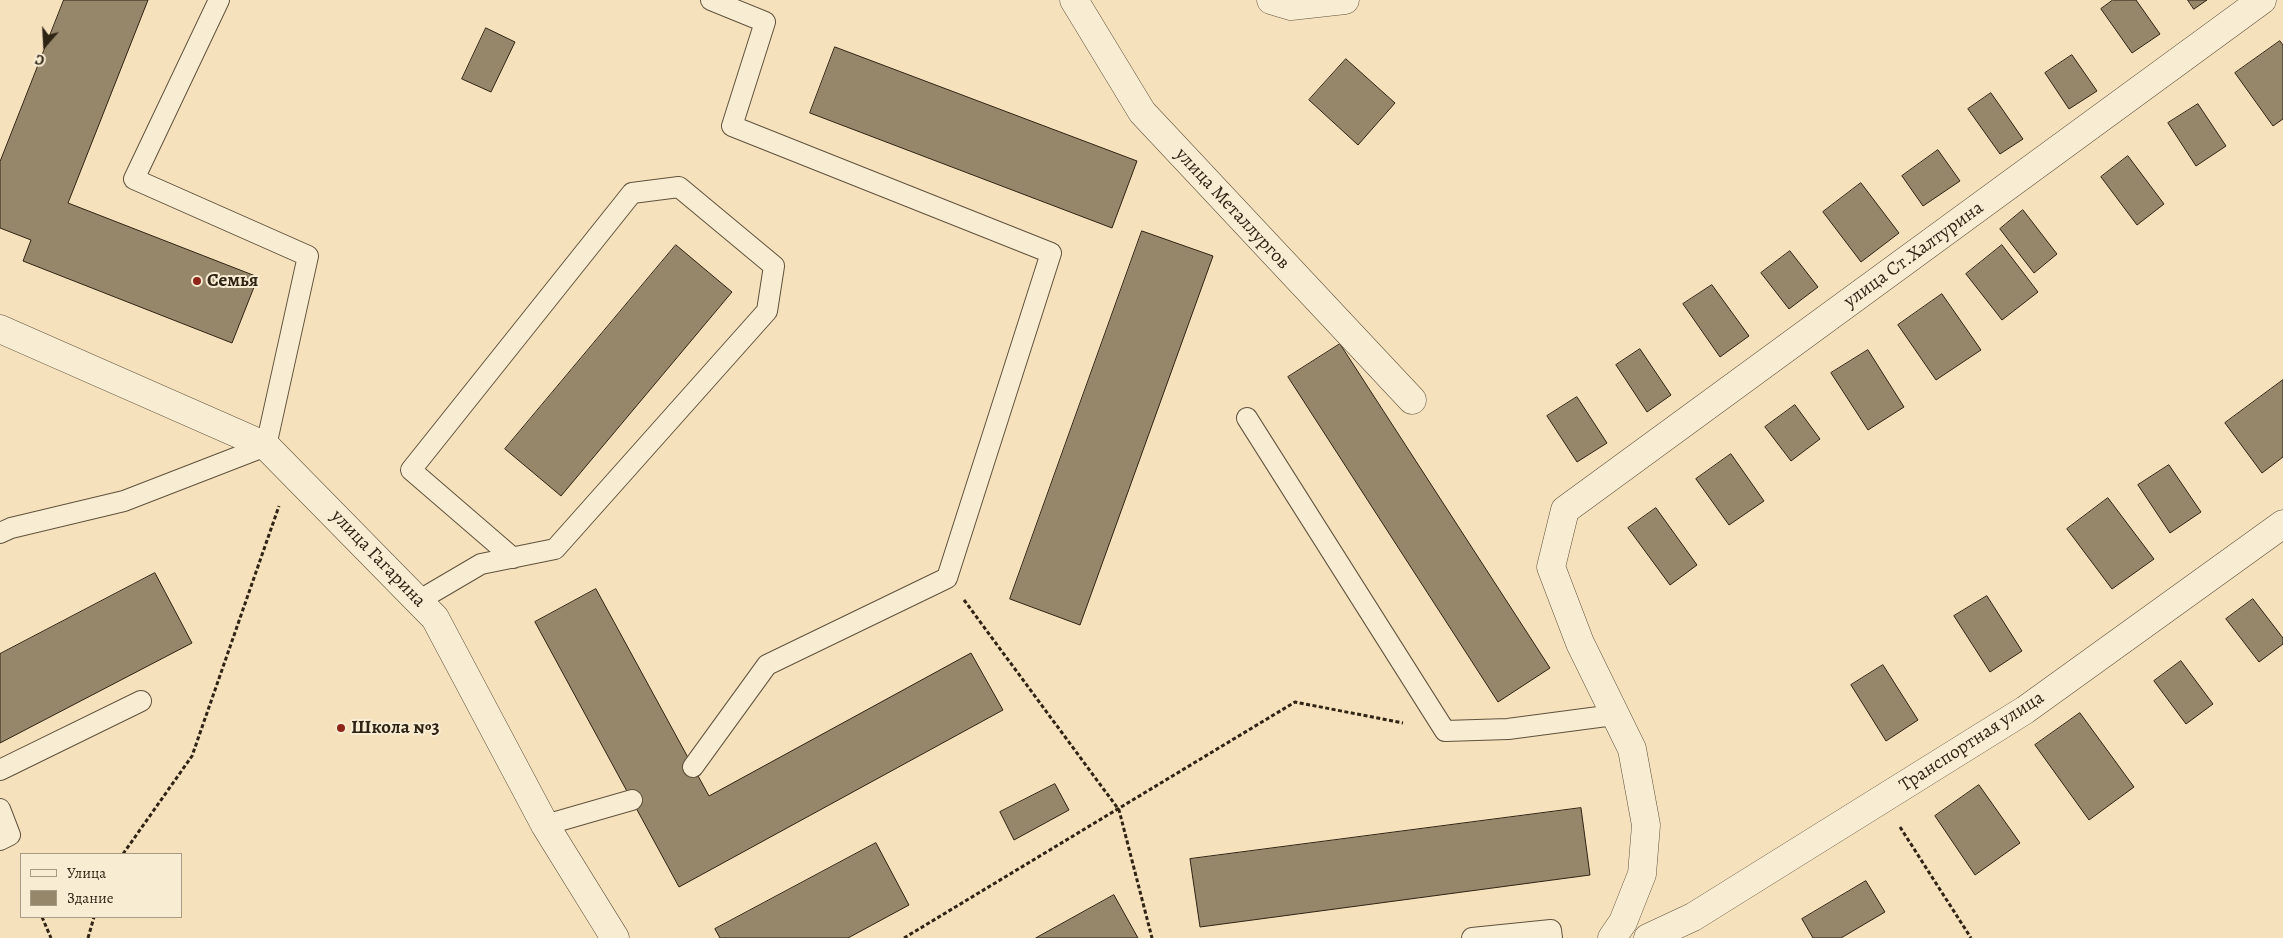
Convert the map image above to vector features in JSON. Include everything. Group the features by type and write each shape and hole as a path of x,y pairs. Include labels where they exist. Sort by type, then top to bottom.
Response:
{"street":[{"name":"улица Металлургов","path":"1074,0 1142,112 1412,400"},
{"path":"1271,0 1291,6 1345,0"},
{"name":"улица Ст.Халтурина","path":"1614,715 1580,643 1551,567 1565,510 2262,0"},
{"name":"улица Гагарина","path":"0,329 266,446 291,470 435,618 545,826 615,938"},
{"name":"Транспортная улица","path":"1648,938 1693,917 2025,710 2283,524"},
{"path":"1612,938 1623,922 1642,874 1646,825 1632,749 1614,715"}],"lane":[{"path":"0,533 11,528 124,501 266,446 308,256 134,179 218,0"},
{"path":"693,767 767,665 947,578 1051,253 732,126 765,22 711,0"},
{"path":"418,601 481,564 513,558 555,549 767,311 774,266 679,187 632,193 411,470 513,558"},
{"path":"1248,418 1445,731 1508,729 1614,715"},
{"path":"0,770 141,701"},
{"path":"545,826 632,800"},
{"path":"0,809 10,835 0,840"},
{"path":"1472,938 1550,930 1552,938"}],"path":[{"path":"123,853 192,756 291,470"},
{"path":"947,578 1119,810 1152,938"},
{"path":"904,938 1119,810 1295,702 1445,731"},
{"path":"1883,799 1971,938"},
{"path":"42,918 51,938"},
{"path":"88,938 94,918"}],"building":[{"path":"64,0 148,0 68,203 258,277 232,343 23,261 31,240 0,228 0,162"},
{"path":"2113,0 2136,0 2160,34 2132,53 2101,9"},
{"path":"2188,0 2207,0 2194,9"},
{"path":"486,28 515,42 491,92 462,79"},
{"path":"2280,41 2283,45 2283,119 2273,126 2235,73"},
{"path":"835,47 1137,161 1112,228 810,113"},
{"path":"2072,55 2097,91 2069,109 2045,73"},
{"path":"1346,59 1395,103 1358,145 1309,100"},
{"path":"1991,93 2023,139 2000,154 1968,109"},
{"path":"2198,104 2226,146 2196,166 2168,123"},
{"path":"1938,150 1960,181 1923,206 1902,176"},
{"path":"2128,156 2164,204 2137,225 2101,177"},
{"path":"1861,183 1899,233 1861,262 1823,212"},
{"path":"2023,210 2057,254 2034,273 2000,229"},
{"path":"1142,231 1213,256 1080,625 1010,599"},
{"path":"676,245 732,292 561,496 505,449"},
{"path":"2002,245 2038,292 2002,320 1966,274"},
{"path":"1790,251 1818,287 1789,309 1761,273"},
{"path":"1712,285 1749,336 1720,357 1683,304"},
{"path":"1942,294 1981,350 1936,380 1898,325"},
{"path":"1340,344 1550,668 1498,702 1288,377"},
{"path":"1640,349 1671,395 1647,412 1616,365"},
{"path":"1868,350 1904,407 1868,430 1831,373"},
{"path":"2283,380 2283,457 2262,473 2225,423"},
{"path":"1577,397 1607,443 1577,462 1547,416"},
{"path":"1795,405 1820,439 1791,461 1765,427"},
{"path":"1731,454 1764,501 1729,525 1696,479"},
{"path":"2169,465 2201,512 2170,533 2138,485"},
{"path":"2108,498 2154,559 2112,589 2067,529"},
{"path":"1656,508 1697,565 1670,585 1628,528"},
{"path":"155,573 192,643 0,743 0,654"},
{"path":"596,589 709,796 971,653 1003,710 679,887 535,622"},
{"path":"1987,596 2022,651 1990,672 1954,616"},
{"path":"2253,599 2283,638 2283,644 2259,662 2226,619"},
{"path":"2181,661 2213,704 2186,724 2154,681"},
{"path":"1883,665 1918,720 1886,741 1851,685"},
{"path":"2080,713 2134,787 2089,820 2035,745"},
{"path":"1055,784 1069,810 1014,840 1000,812"},
{"path":"1979,785 2020,843 1975,875 1935,816"},
{"path":"1581,808 1590,875 1200,927 1190,859"},
{"path":"876,843 909,905 848,938 720,938 715,929"},
{"path":"1866,881 1885,912 1841,938 1813,938 1802,919"},
{"path":"1114,895 1138,938 1036,938"}],"place":[{"name":"Семья","path":"197,281"},
{"name":"Школа №3","path":"341,728"}]}
